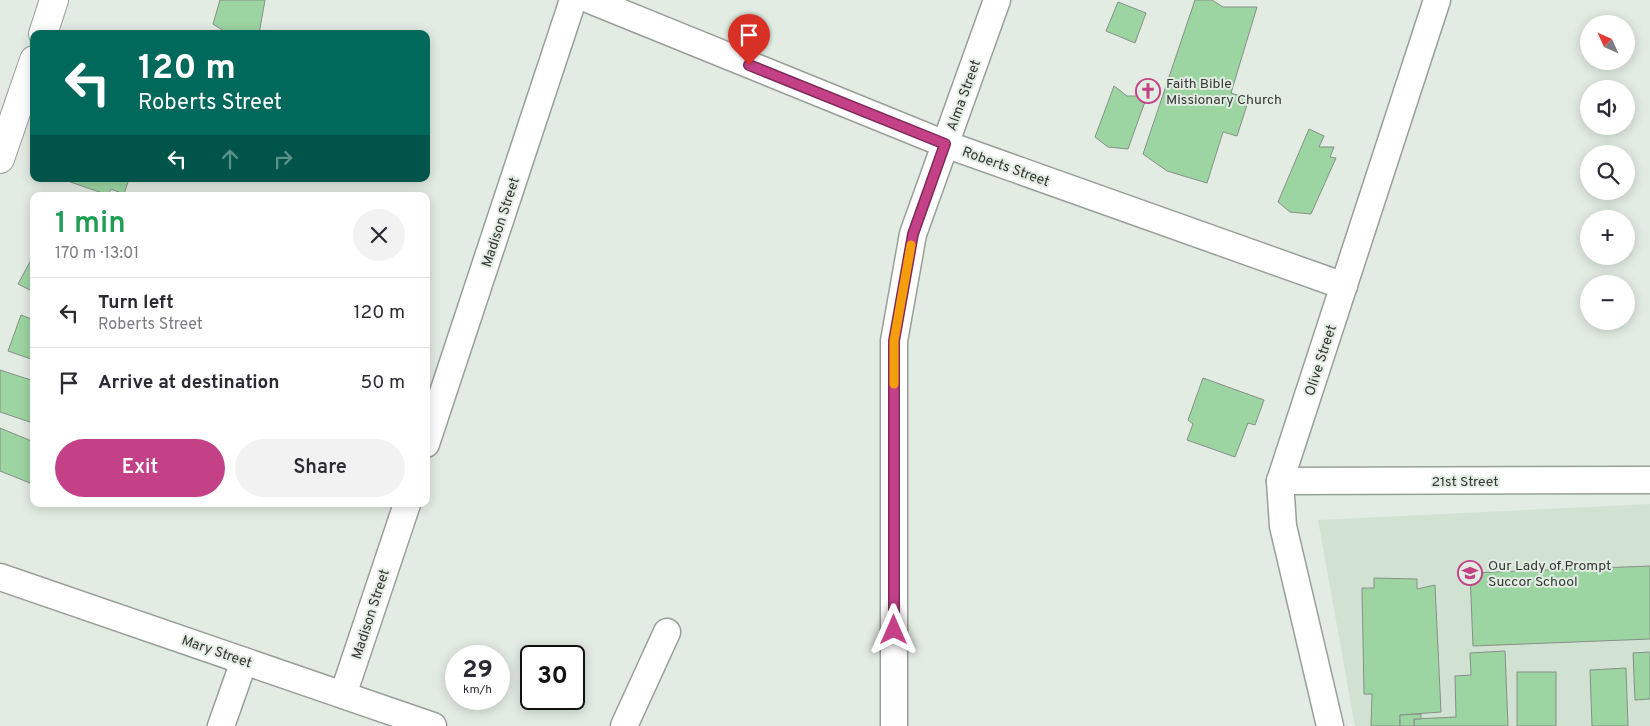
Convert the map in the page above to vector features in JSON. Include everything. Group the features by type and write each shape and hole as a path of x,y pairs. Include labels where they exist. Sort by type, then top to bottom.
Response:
{"main road":[{"path":"44,30 54,0"},
{"path":"1,153 30,71"}],"street":[{"name":"Madison Street","path":"430,432 573,0"},
{"name":"Roberts Street","path":"590,0 945,144 1344,286"},
{"name":"Alma Street","path":"894,726 894,341 913,234 997,0"},
{"name":"Olive Street","path":"1330,726 1284,526 1280,481 1437,0"},
{"name":"21st Street","path":"1280,481 1650,480"},
{"name":"Madison Street","path":"343,695 406,507"},
{"name":"Mary Street","path":"0,577 433,726"},
{"path":"624,726 667,632"},
{"path":"221,726 244,661"}],"shaded area":[{"path":"1650,504 1650,726 1355,726 1318,520"}],"building":[{"path":"220,0 265,0 260,30 223,30 213,24"},
{"path":"1195,0 1212,0 1223,7 1257,7 1231,93 1249,99 1237,136 1223,132 1207,183 1167,171 1143,154"},
{"path":"1118,2 1146,13 1135,43 1106,31"},
{"path":"1114,86 1127,96 1147,96 1128,149 1108,147 1095,137"},
{"path":"1309,129 1324,136 1319,147 1334,147 1330,157 1336,158 1311,214 1290,212 1278,202"},
{"path":"71,182 128,182 125,192 111,189 110,192 99,192"},
{"path":"30,262 30,290 18,284"},
{"path":"21,315 30,318 30,359 8,351"},
{"path":"0,370 30,380 30,422 0,412"},
{"path":"1203,378 1264,400 1255,425 1248,423 1235,457 1187,440 1193,424 1188,420"},
{"path":"0,428 30,440 30,483 0,471"},
{"path":"1650,566 1650,639 1473,646 1470,573"},
{"path":"1374,578 1417,579 1417,589 1435,585 1441,712 1400,715 1400,726 1371,726 1372,694 1364,694 1362,588 1374,588"},
{"path":"1505,651 1508,726 1414,726 1414,719 1456,717 1455,676 1471,675 1470,653"},
{"path":"1650,652 1650,699 1635,700 1633,653"},
{"path":"1626,668 1628,726 1592,726 1590,670"},
{"path":"1517,672 1556,672 1556,726 1517,726"},
{"path":"1421,714 1421,719 1414,719 1414,726 1400,726 1400,715"}],"slow traffic":[{"path":"894,384 894,341 911,245"}],"place":[{"name":"Faith Bible Missionary Church","path":"1148,91"},
{"name":"Our Lady of Prompt Succor School","path":"1470,573"}],"route":[{"path":"749,65 945,144 913,234 894,341 894,630"}]}
